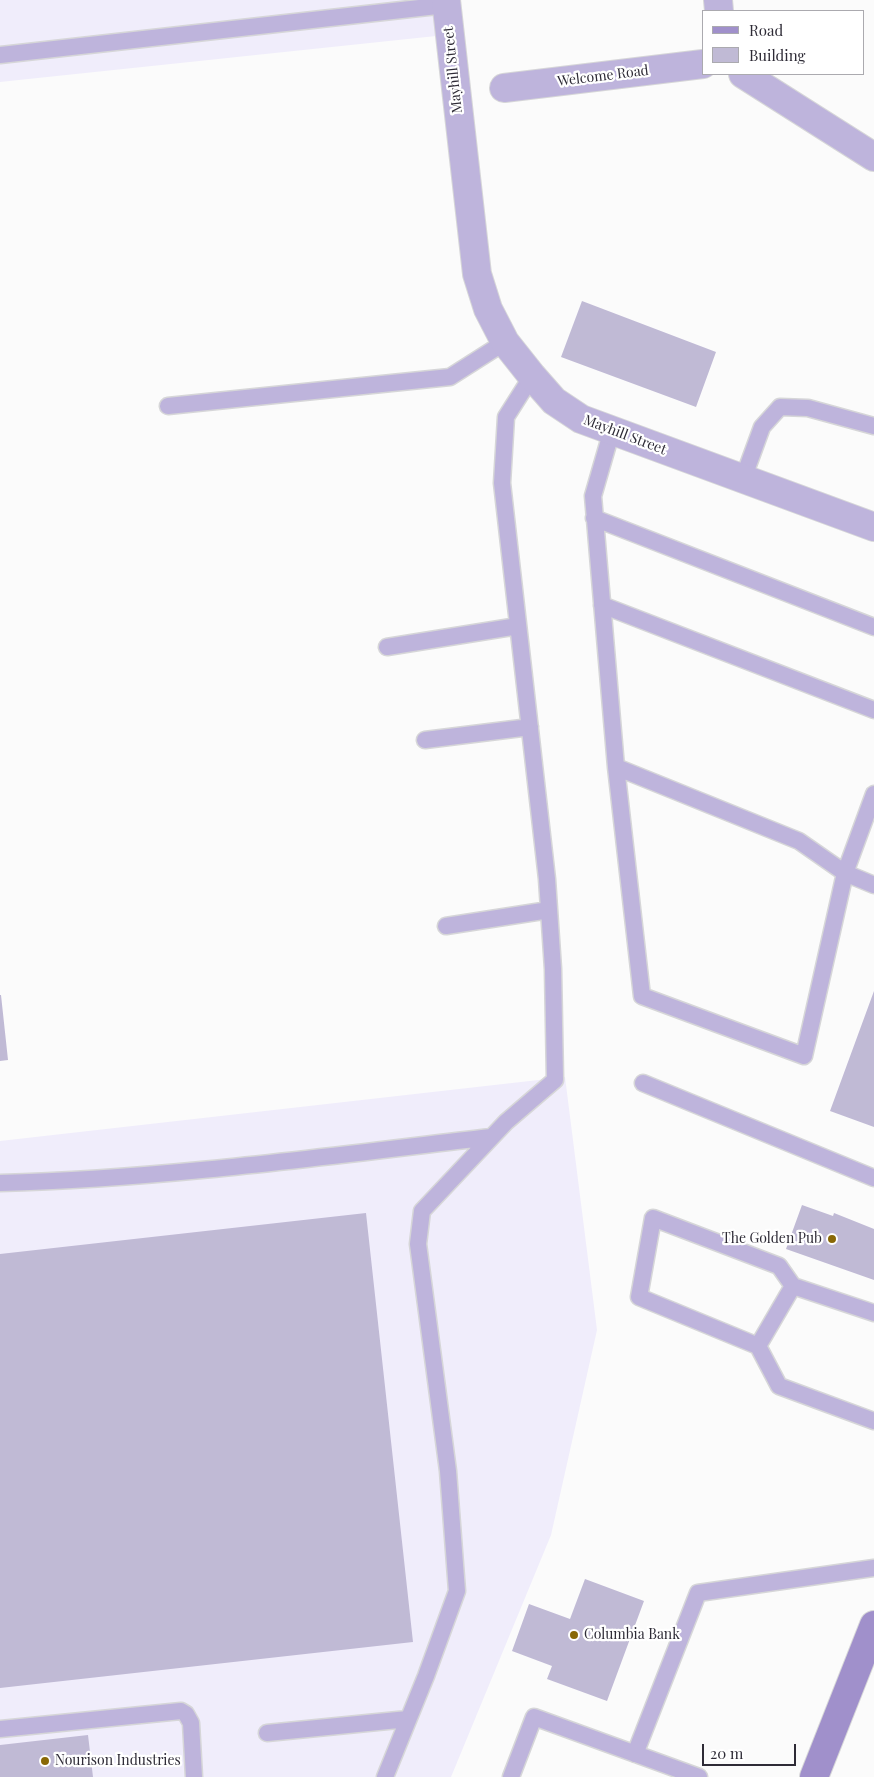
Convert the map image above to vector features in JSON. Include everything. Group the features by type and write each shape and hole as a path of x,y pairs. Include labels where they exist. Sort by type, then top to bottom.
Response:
{"main road":[{"path":"814,1777 874,1625"}],"street":[{"name":"Mayhill Street","path":"446,2 477,274 488,309 505,342 532,376 554,401 580,418 874,527"},
{"name":"Welcome Road","path":"504,88 702,64"},
{"path":"746,75 874,157"}],"lane":[{"path":"0,55 446,2"},
{"path":"168,406 450,377 505,342"},
{"path":"384,1777 457,1591 448,1471 418,1244 422,1211 506,1122 556,1080 553,969 547,879 502,483 506,417 532,376"},
{"path":"743,479 762,427 780,408 808,408 874,426"},
{"path":"612,430 593,496 594,518 616,767 642,996 804,1056 845,873 874,794"},
{"path":"594,518 874,627"},
{"path":"602,605 874,710"},
{"path":"387,647 518,626"},
{"path":"425,740 530,727"},
{"path":"616,767 798,840 845,873 874,885"},
{"path":"446,926 549,910"},
{"path":"643,1083 874,1178"},
{"path":"0,1183 90,1180 274,1162 492,1137"},
{"path":"874,1313 793,1286 779,1266 653,1218 639,1297 758,1346 779,1386 874,1421"},
{"path":"758,1346 793,1286"},
{"path":"635,1754 698,1593 874,1568"},
{"path":"0,1729 181,1711 186,1714 191,1723 194,1777"},
{"path":"511,1777 534,1716 699,1777"},
{"path":"268,1733 408,1719"}],"shaded area":[{"path":"0,0 451,0 455,34 0,82"},
{"path":"565,1077 597,1330 551,1535 451,1777 0,1777 0,1141"}],"building":[{"path":"582,301 716,352 696,407 561,357"},
{"path":"874,991 874,1127 830,1111"},
{"path":"0,995 8,1060 0,1061"},
{"name":"The Golden Pub","path":"802,1205 833,1216 834,1213 874,1229 874,1280 786,1249"},
{"path":"366,1213 413,1642 0,1688 0,1254"},
{"name":"Columbia Bank","path":"585,1579 644,1601 607,1701 547,1679 552,1666 512,1651 529,1604 570,1619"},
{"name":"Nourison Industries","path":"88,1735 93,1777 0,1777 0,1745"}],"place":[{"name":"The Golden Pub","path":"832,1239"},
{"name":"Columbia Bank","path":"574,1635"},
{"name":"Nourison Industries","path":"45,1761"}]}
